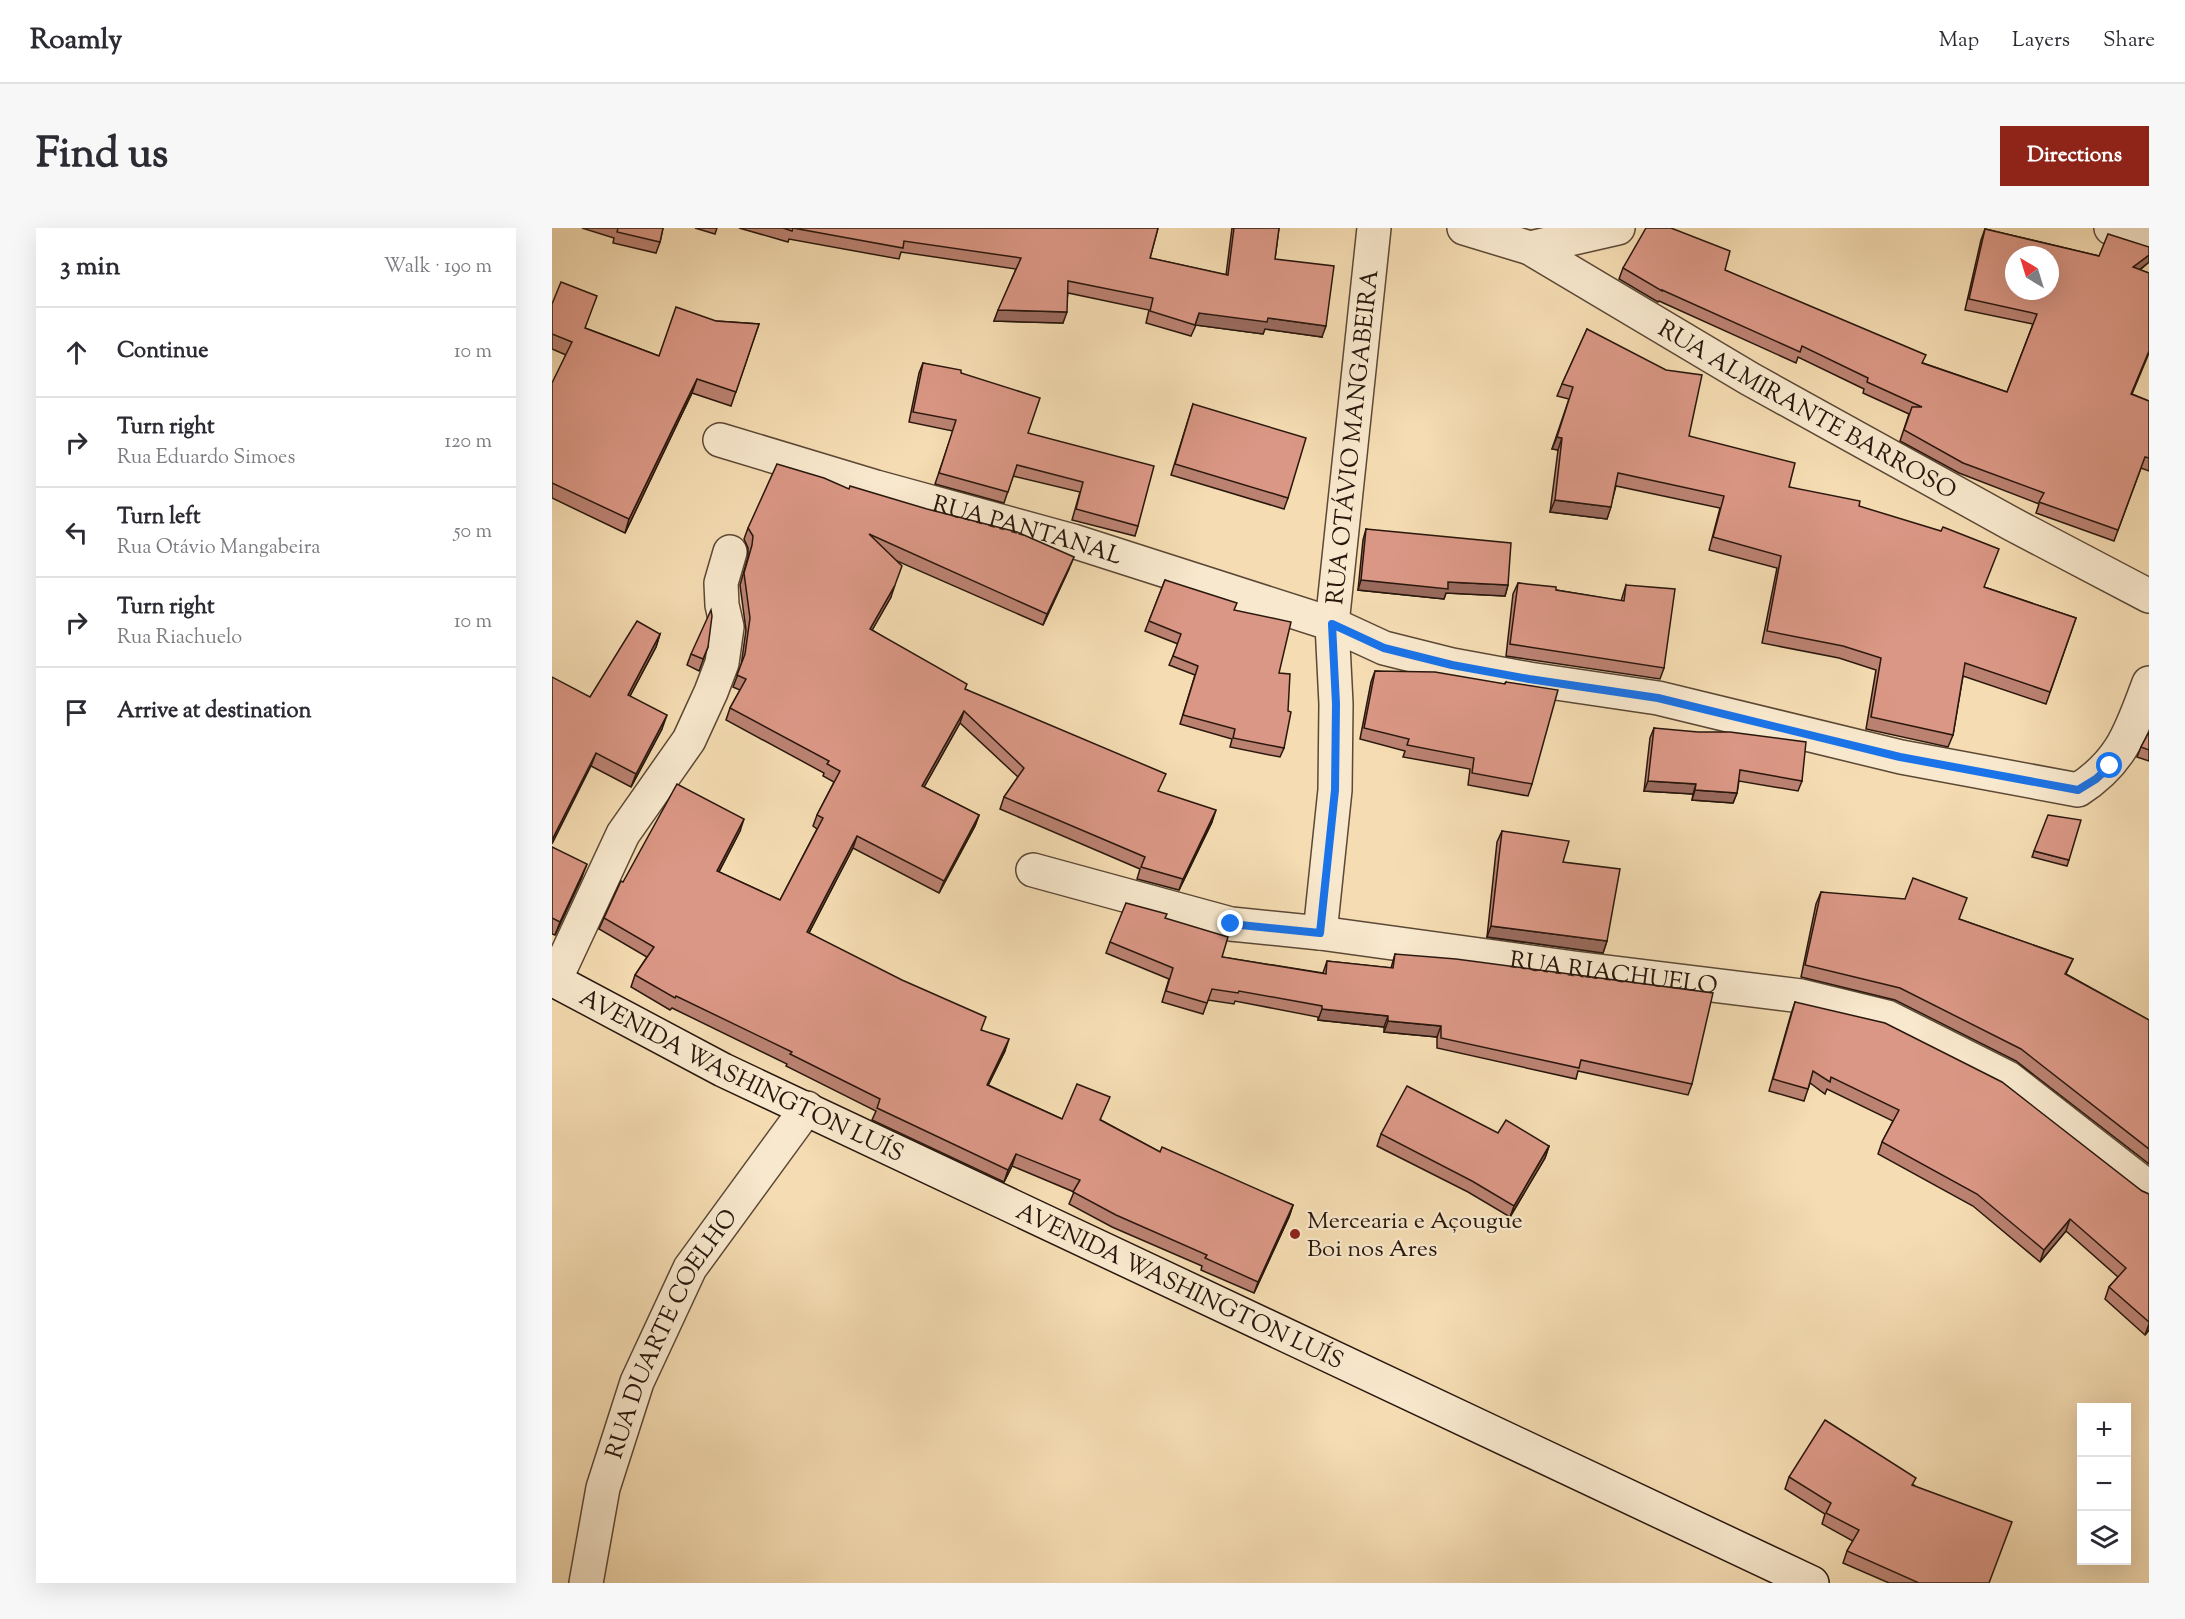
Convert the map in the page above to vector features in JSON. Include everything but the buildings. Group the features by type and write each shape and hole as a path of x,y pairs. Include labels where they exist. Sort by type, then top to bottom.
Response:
{"street":[{"name":"RUA OTÁVIO MANGABEIRA","path":"1320,933 1335,790 1336,704 1332,624 1374,228"},
{"name":"RUA ALMIRANTE BARROSO","path":"1464,228 1530,249 1750,378 2002,518 2149,596"},
{"path":"1530,249 1618,228"},
{"path":"2111,228 2149,240"},
{"name":"RUA PANTANAL","path":"720,440 876,488 1073,541 1332,624 1384,648 1452,665 1658,698 1900,757 2078,790 2096,779 2110,766 2123,747 2149,683"},
{"path":"554,980 623,834 689,740 711,692 722,663 727,627 722,605 721,583 730,552"},
{"name":"RUA RIACHUELO","path":"1033,870 1231,924 1320,933 1801,996 1887,1017 2008,1078 2149,1188"},
{"name":"AVENIDA WASHINGTON LUÍS","path":"554,980 723,1070 1812,1583"},
{"name":"RUA DUARTE COELHO","path":"586,1583 607,1478 637,1382 690,1268 807,1108"}],"place":[{"name":"Mercearia e Açougue Boi nos Ares","path":"1295,1234"}],"route":[{"path":"1231,924 1320,933 1335,790 1336,704 1332,624 1384,648 1452,665 1658,698 1900,757 2078,790 2096,779 2110,766"}]}
